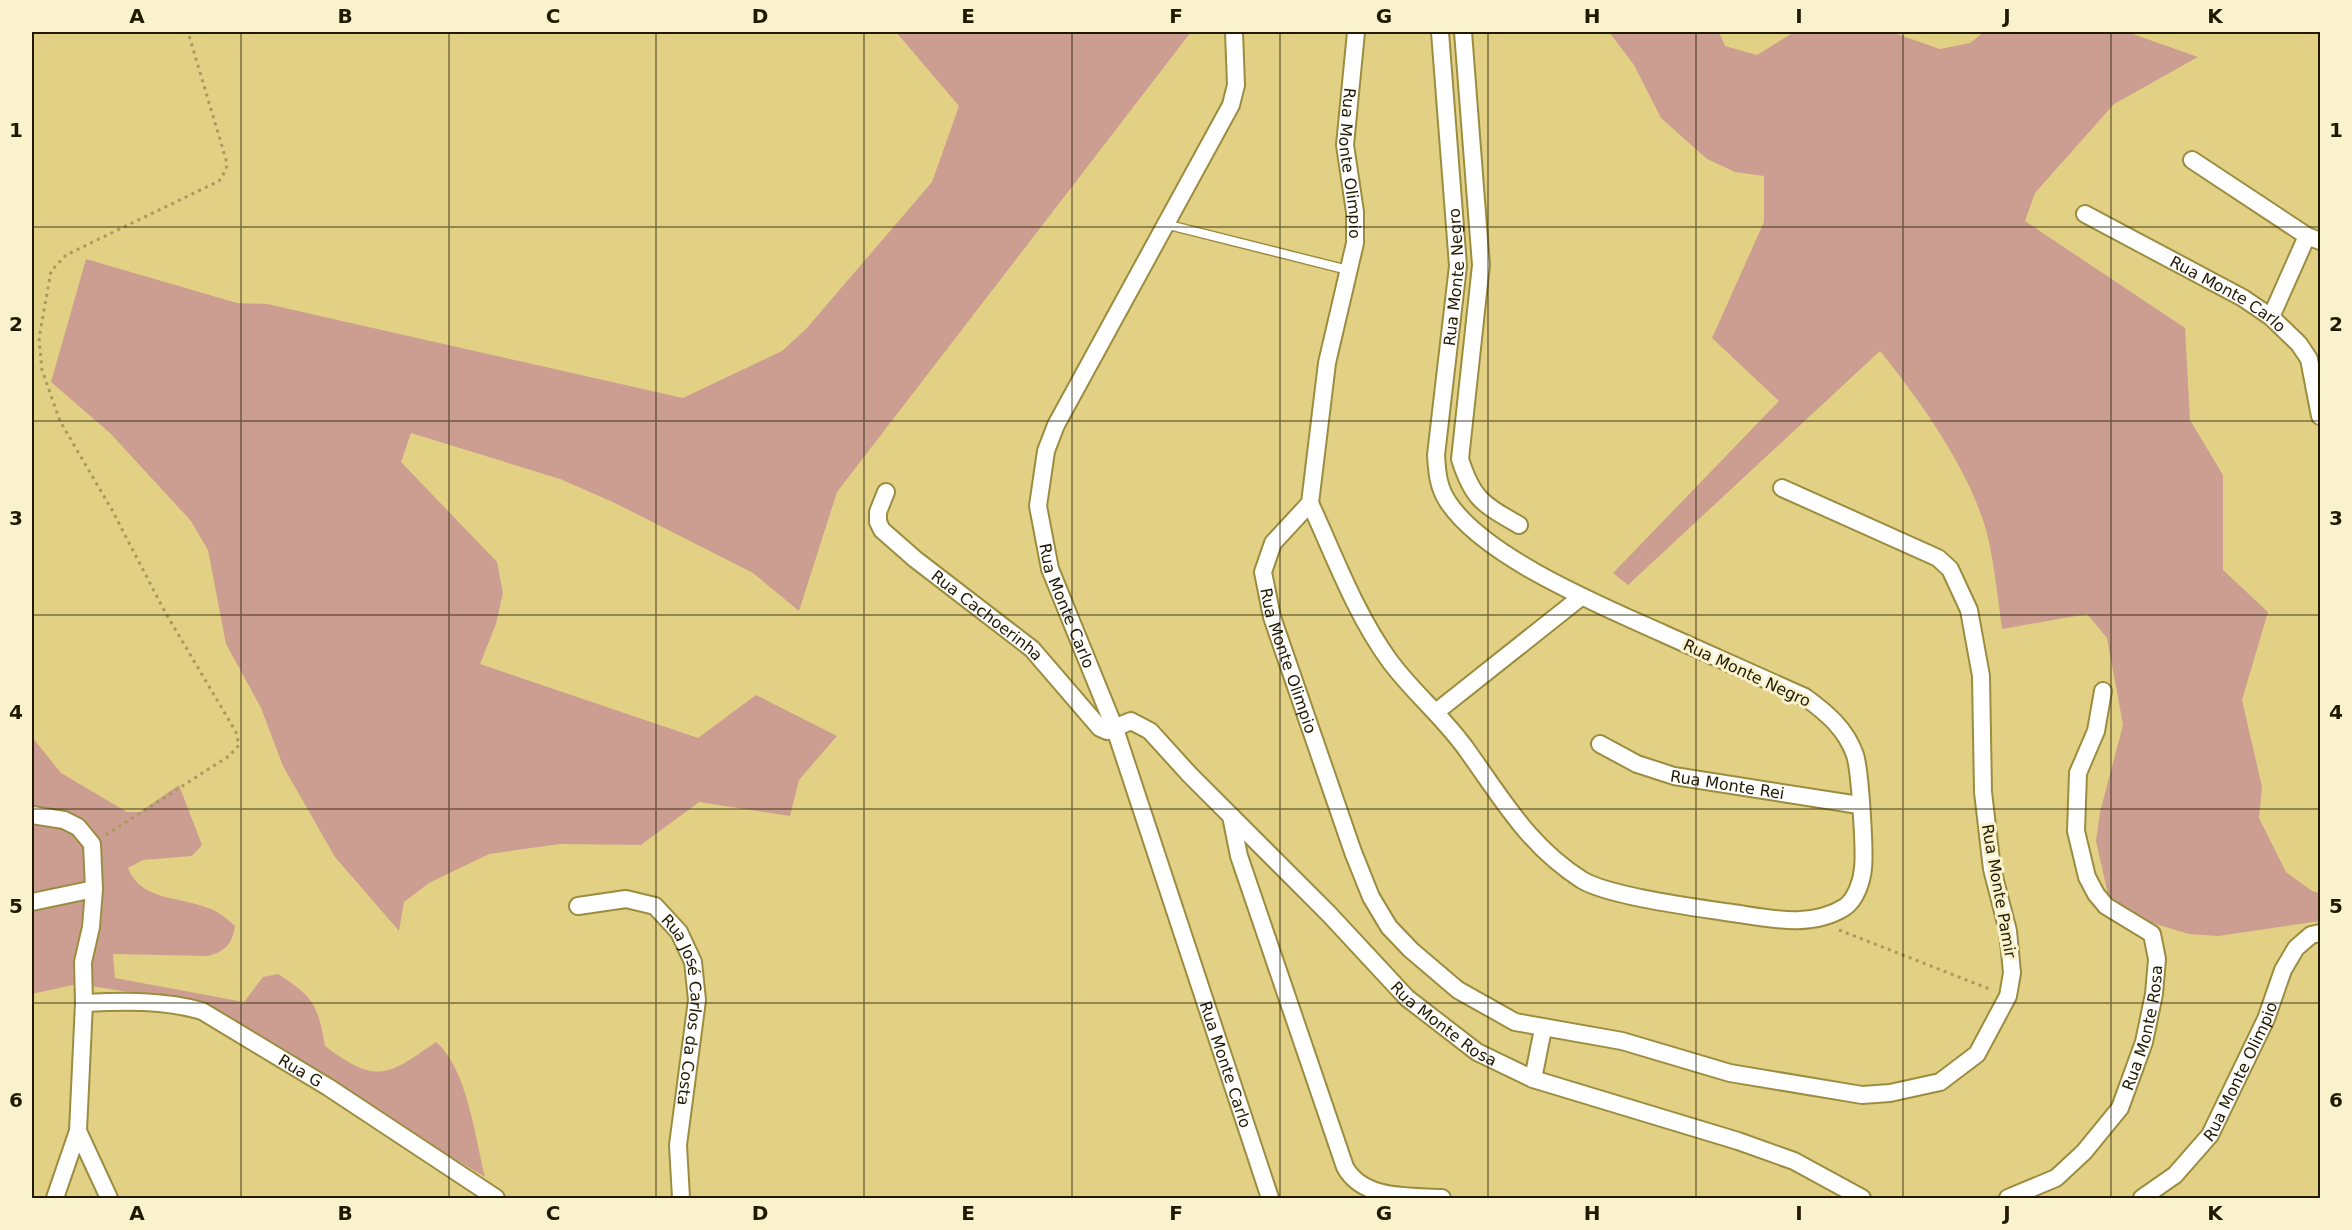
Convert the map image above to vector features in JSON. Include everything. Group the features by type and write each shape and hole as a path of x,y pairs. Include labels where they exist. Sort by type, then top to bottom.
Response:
{"street":[{"name":"Rua Monte Carlo","path":"1234,32 1236,85 1231,105 1056,425 1046,452 1038,506 1050,569 1115,729 1270,1198"},
{"name":"Rua Monte Olimpio","path":"1356,32 1345,146 1356,226 1321,398 1310,502 1273,543 1265,560 1265,586 1272,617 1353,852 1371,897 1396,935 1458,990 1515,1022 1543,1029"},
{"name":"Rua Monte Negro","path":"1310,502 1374,637 1403,677 1468,751 1533,842 1584,881 1605,889 1782,920 1811,920 1848,905 1860,884 1863,867 1855,755 1831,716 1805,697 1581,597 1490,544 1464,521 1448,502 1438,480 1436,455 1458,266 1440,32"},
{"path":"1463,32 1481,266 1460,459 1469,485 1485,506 1519,525"},
{"path":"2192,160 2314,238 2271,316"},
{"name":"Rua Monte Carlo","path":"2085,214 2243,298 2271,316 2299,344 2309,359 2320,416"},
{"name":"Rua Monte Pamir","path":"1543,1029 1590,1034 1623,1041 1730,1073 1862,1095 1890,1094 1940,1082 1977,1054 2008,996 2012,973 2008,930 1992,868 1983,792 1982,676 1969,610 1960,585 1950,569 1938,558 1782,488"},
{"name":"Rua Cachoerinha","path":"886,492 878,512 878,522 882,530 924,566 1032,649 1100,728 1107,731 1115,729"},
{"path":"1436,712 1581,597"},
{"name":"Rua Monte Rosa","path":"2008,1198 2056,1178 2085,1152 2120,1108 2144,1042 2154,994 2157,959 2152,934 2106,906 2096,894 2087,877 2076,831 2078,773 2096,731 2103,691"},
{"name":"Rua Monte Rosa","path":"1115,729 1131,721 1144,725 1407,998 1477,1052 1533,1079 1738,1141 1794,1161 1862,1198"},
{"name":"Rua Monte Rei","path":"1600,744 1637,764 1674,776 1859,805"},
{"path":"32,815 64,820 78,827 92,844 94,889 91,927 83,962 84,1003 78,1131 55,1198"},
{"path":"1231,816 1239,856 1345,1167 1353,1180 1378,1191 1442,1198"},
{"path":"32,902 94,889"},
{"name":"Rua José Carlos da Costa","path":"578,906 626,899 655,906 679,932 693,962 697,1000 678,1145 681,1198"},
{"name":"Rua Monte Olimpio","path":"2142,1198 2175,1175 2210,1136 2266,1019 2283,970 2296,948 2311,935 2320,933"},
{"name":"Rua G","path":"84,1003 144,1001 180,1005 202,1011 328,1088 496,1198"},
{"path":"1533,1079 1543,1029"},
{"path":"78,1131 109,1198"}],"lane":[{"path":"1165,224 1348,270"}],"path":[{"path":"92,844 229,756 239,745 236,732 165,612 112,510 60,421 42,370 39,338 51,271 66,255 219,181 226,170 227,163 188,32"},
{"path":"1811,920 2008,996"}],"shaded area":[{"path":"896,32 1191,32 837,492 799,611 753,573 615,503 560,479 411,433 401,462 497,562 503,593 496,624 480,664 698,738 756,695 837,736 799,780 790,816 699,802 641,845 560,844 489,854 429,883 404,902 399,931 335,857 283,766 261,708 226,644 208,550 191,521 110,433 51,382 86,259 237,303 267,304 683,398 782,351 806,329 932,182 959,106"},
{"path":"1609,32 1719,32 1725,46 1757,55 1794,32 1891,32 1940,49 1970,43 1984,32 2127,32 2198,57 2114,104 2035,193 2025,221 2185,328 2190,420 2223,475 2223,570 2268,612 2242,700 2262,787 2259,818 2286,872 2312,891 2320,893 2320,921 2218,936 2189,934 2132,917 2109,899 2096,841 2100,812 2123,725 2107,638 2087,614 2002,629 1989,542 1972,492 1929,416 1880,351 1628,585 1613,573 1779,401 1712,338 1764,222 1764,176 1735,172 1707,159 1661,118 1634,65"},
{"path":"32,737 61,773 127,812 140,812 179,785 202,845 192,856 143,860 128,868 134,879 151,892 212,909 235,926 227,946 208,956 113,954 115,978 244,1002 263,977 278,974 300,989 312,1003 317,1011 325,1046 357,1067 370,1071 393,1068 436,1042 447,1054 462,1086 485,1177 193,1002 77,984 32,994"}]}
